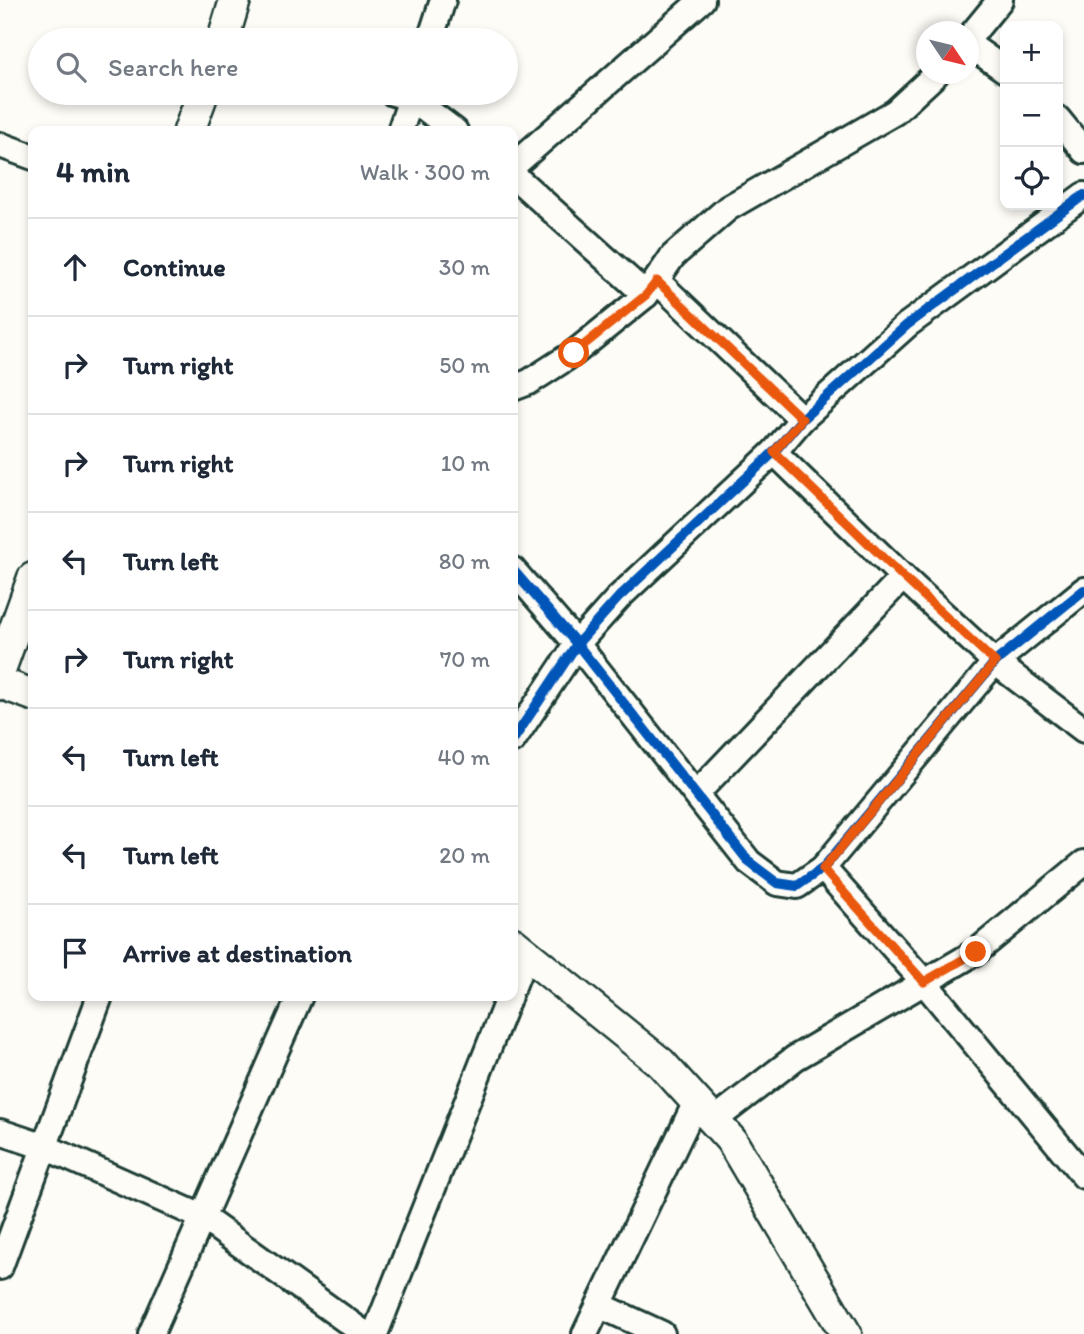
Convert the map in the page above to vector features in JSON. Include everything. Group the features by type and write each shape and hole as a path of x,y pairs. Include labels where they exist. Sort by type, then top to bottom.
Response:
{"street":[{"path":"226,28 234,0"},
{"path":"434,28 443,0"},
{"path":"979,26 1000,0"},
{"path":"518,162 699,1"},
{"path":"979,52 1000,66"},
{"path":"518,386 574,353 651,288 673,256 728,208 895,111 925,84"},
{"path":"191,126 199,105"},
{"path":"401,126 404,105"},
{"path":"420,105 448,126"},
{"path":"1063,125 1084,150"},
{"path":"0,145 28,155"},
{"path":"518,179 651,288 802,419"},
{"path":"518,732 577,644 619,597 774,452 802,419 907,325 1084,195"},
{"path":"774,452 995,662 1084,730"},
{"path":"518,576 577,644 749,862 777,883 797,886 823,869 995,662 1084,590"},
{"path":"696,794 903,577"},
{"path":"0,670 28,592"},
{"path":"0,683 28,693"},
{"path":"585,1334 705,1111 976,952 1084,863"},
{"path":"823,869 924,982 1084,1176"},
{"path":"519,948 661,1063 732,1140 846,1334"},
{"path":"0,1267 98,1001"},
{"path":"151,1334 298,1001"},
{"path":"374,1334 507,1001"},
{"path":"0,1132 45,1147 202,1217 365,1334"},
{"path":"599,1305 662,1334"}],"cycle path":[{"path":"518,732 577,644 619,597 774,452 802,419 907,325 1084,195"},
{"path":"518,576 577,644 749,862 777,883 797,886 823,868 995,662 1084,590"}],"route":[{"path":"574,353 646,295 657,281 802,419 774,452 995,662 823,869 924,982 976,952"}]}
